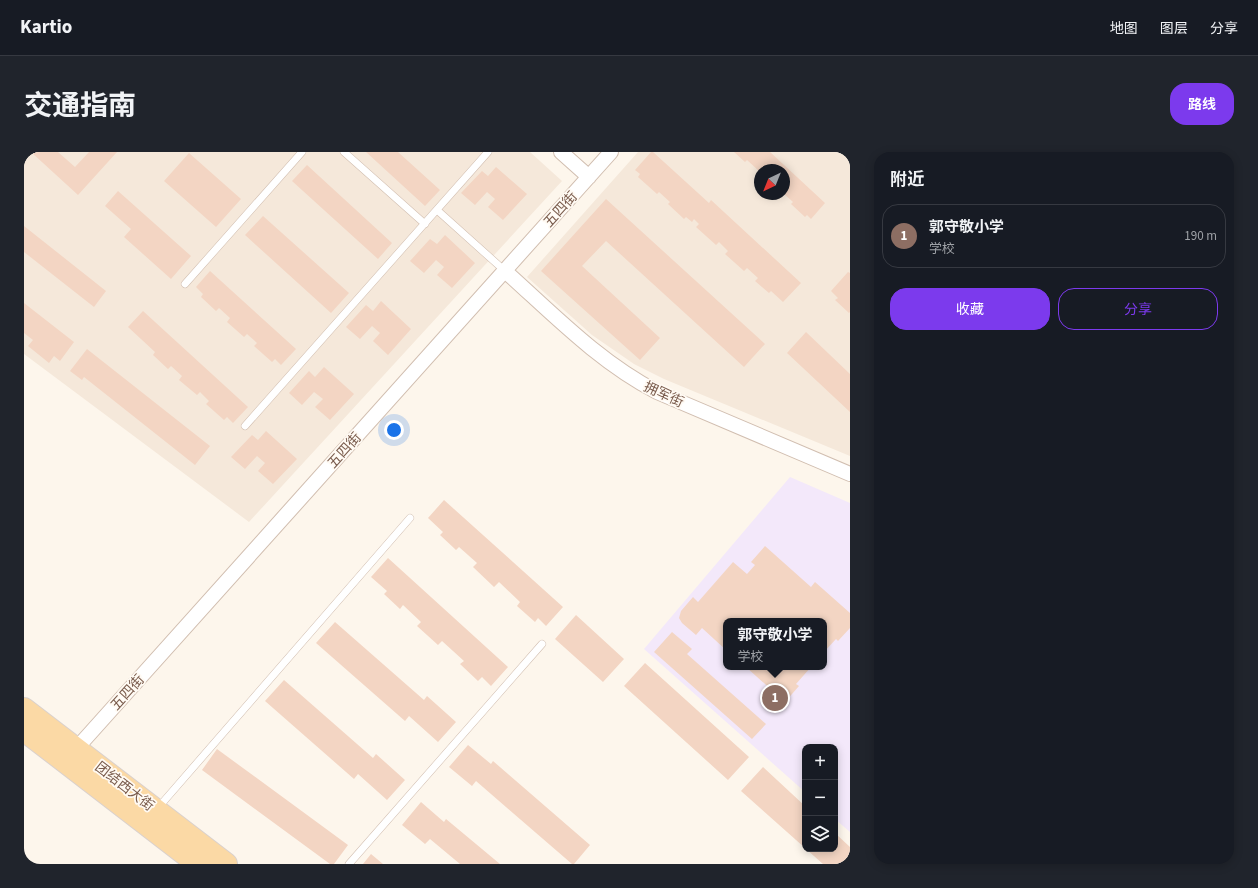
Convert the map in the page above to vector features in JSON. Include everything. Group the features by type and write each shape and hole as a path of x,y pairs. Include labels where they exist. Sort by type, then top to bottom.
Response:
{"main road":[{"name":"团结西大街","path":"24,709 226,864"},
{"name":"团结西大街","path":"24,730 198,864"}],"street":[{"path":"561,152 589,177"},
{"name":"五四街","path":"76,749 611,152"},
{"name":"拥军街","path":"505,271 597,354 636,381 657,392 850,474"}],"lane":[{"path":"185,284 302,152"},
{"path":"344,152 425,224"},
{"path":"245,426 488,152"},
{"path":"437,210 505,271"},
{"path":"156,810 410,518"},
{"path":"349,864 542,644"}],"shaded area":[{"path":"24,152 530,152 562,181 249,522 24,354"},
{"path":"638,152 850,152 850,456 664,379 634,364 592,335 527,277"},
{"path":"790,477 850,503 850,832 838,822 838,744 802,744 802,789 644,649"}],"building":[{"path":"31,152 58,152 75,167 89,152 117,152 78,195"},
{"path":"366,152 398,152 440,190 425,206"},
{"path":"651,152 653,152 709,203 711,200 801,283 783,302 771,291 769,293 755,281 758,278 747,268 744,271 725,254 728,251 719,242 716,245 696,227 699,224 694,219 692,222 686,217 684,219 668,204 670,202 659,192 657,194 638,177 640,174 635,170"},
{"path":"734,152 770,152 783,164 754,164 754,166 747,160 745,162"},
{"path":"189,153 241,199 216,227 164,181"},
{"path":"307,165 392,243 378,259 292,181"},
{"path":"496,167 527,194 503,220 488,207 495,199 487,192 475,205 461,193 482,171 488,176"},
{"path":"790,171 825,203 811,219 807,215 805,217 791,204 793,202 790,199"},
{"path":"118,191 191,256 171,279 124,237 131,229 105,206"},
{"path":"606,199 765,344 744,367 606,241 582,266 660,338 640,360 541,271"},
{"path":"263,216 349,293 331,313 245,235"},
{"path":"24,226 106,291 94,307 24,252"},
{"path":"445,235 475,263 452,288 437,275 444,267 436,260 424,273 410,261 430,239 437,244"},
{"path":"210,271 296,349 281,365 275,359 272,362 254,346 257,343 247,334 244,337 227,322 230,318 219,308 216,311 201,297 203,294 196,287"},
{"path":"848,272 850,273 849,313 835,300 838,298 831,291"},
{"path":"381,301 411,329 388,355 373,341 380,333 372,326 360,339 346,327 366,305 373,311"},
{"path":"24,303 74,342 60,361 54,356 49,363 28,346 33,340 24,333"},
{"path":"143,311 248,407 233,423 227,417 224,420 206,404 209,401 200,392 197,395 179,380 182,376 171,366 168,369 153,355 155,352 128,327"},
{"path":"806,332 850,374 850,412 787,353"},
{"path":"87,349 210,446 195,465 84,377 82,380 70,371"},
{"path":"324,367 354,394 330,420 315,407 323,399 314,392 302,405 289,393 309,371 315,377"},
{"path":"266,431 297,459 273,484 258,471 265,463 257,456 245,469 231,457 252,435 258,440"},
{"path":"444,500 563,607 546,626 538,618 535,622 517,606 520,602 499,582 494,587 473,567 477,563 459,547 456,550 440,535 443,532 428,518"},
{"path":"765,546 811,587 815,582 850,613 850,628 838,641 836,639 827,649 827,618 723,618 723,647 702,628 696,635 682,623 679,618 681,611 693,597 698,602 733,562 747,574 755,565 751,562"},
{"path":"388,558 508,667 491,686 482,677 478,681 460,664 464,661 442,641 438,645 417,626 421,622 403,605 400,609 384,594 387,591 371,577"},
{"path":"576,615 624,659 603,682 555,639"},
{"path":"335,622 424,700 427,696 456,722 438,742 409,716 405,721 316,643"},
{"path":"672,632 692,649 687,654 766,724 752,739 654,652"},
{"path":"645,663 749,757 728,780 624,686"},
{"path":"749,670 808,670 796,684 799,686 785,702"},
{"path":"284,680 373,758 376,754 405,780 387,800 358,774 354,779 265,701"},
{"path":"468,745 491,764 493,761 590,845 574,864 572,864 476,781 472,786 449,767"},
{"path":"217,749 348,845 334,864 330,864 202,770"},
{"path":"763,767 802,803 802,845 741,791"},
{"path":"421,802 444,822 446,819 500,864 460,864 430,839 425,844 402,825"},
{"path":"838,836 850,847 850,864 823,864 809,852 838,852"},
{"path":"371,854 383,864 363,864"}],"place":[{"name":"郭守敬小学","path":"775,698"}]}
